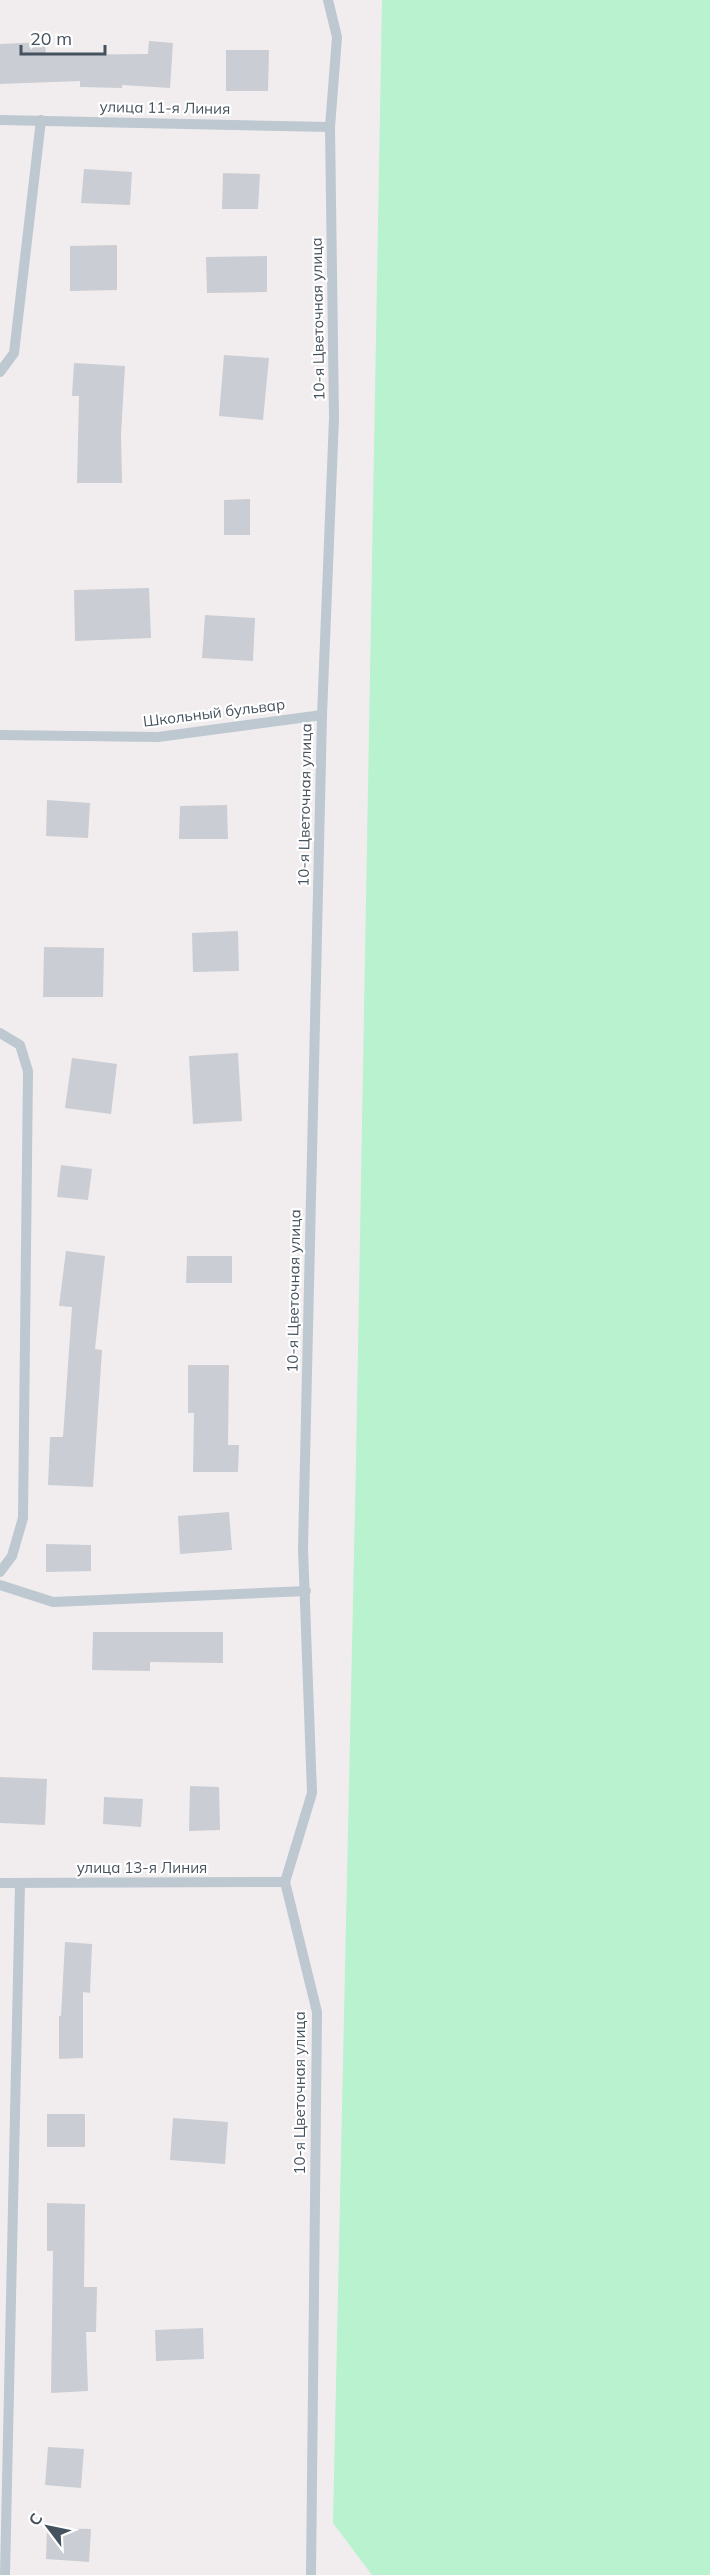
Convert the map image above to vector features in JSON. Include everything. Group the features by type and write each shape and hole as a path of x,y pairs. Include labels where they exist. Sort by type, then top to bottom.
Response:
{"lane":[{"name":"10-я Цветочная улица","path":"311,2575 317,2012 285,1882 312,1793 303,1548 322,715 334,418 330,127 337,37 328,0"},
{"name":"улица 11-я Линия","path":"0,120 330,127"},
{"path":"0,372 14,353 41,120"},
{"name":"Школьный бульвар","path":"0,735 158,737 322,715"},
{"path":"0,1033 20,1045 28,1071 23,1518 12,1556 0,1572"},
{"path":"0,1585 53,1602 306,1591"},
{"name":"улица 13-я Линия","path":"0,1883 285,1882"},
{"path":"5,2575 20,1884"}],"green space":[{"path":"382,0 710,0 710,2575 372,2575 333,2523 356,1462"}],"building":[{"path":"149,41 173,43 170,88 122,85 122,88 80,87 80,81 0,84 0,44 45,42 46,55 148,54"},
{"path":"226,50 269,50 268,91 226,91"},
{"path":"84,169 132,172 130,205 81,203"},
{"path":"223,173 260,174 258,209 222,209"},
{"path":"117,245 117,290 70,291 70,246"},
{"path":"267,256 267,292 207,293 206,257"},
{"path":"224,355 269,358 263,420 219,416"},
{"path":"74,363 125,366 121,434 122,483 77,483 79,396 72,396"},
{"path":"250,499 250,535 224,535 224,500"},
{"path":"149,588 151,638 75,641 74,590"},
{"path":"205,615 255,618 253,661 202,658"},
{"path":"47,800 90,803 88,838 46,836"},
{"path":"227,805 228,839 179,839 180,806"},
{"path":"238,931 239,971 193,972 192,933"},
{"path":"44,947 104,948 103,997 43,997"},
{"path":"238,1053 242,1121 193,1124 189,1056"},
{"path":"72,1058 117,1064 111,1114 65,1108"},
{"path":"61,1165 92,1169 88,1200 57,1197"},
{"path":"66,1251 105,1256 95,1349 102,1350 93,1487 48,1485 50,1437 63,1437 72,1307 59,1306"},
{"path":"187,1256 232,1256 232,1283 186,1283"},
{"path":"188,1365 229,1365 228,1445 239,1445 238,1472 193,1472 194,1413 188,1413"},
{"path":"229,1512 232,1550 180,1554 178,1516"},
{"path":"46,1544 91,1545 91,1571 46,1572"},
{"path":"93,1632 223,1632 223,1663 150,1662 150,1671 92,1670"},
{"path":"0,1777 47,1779 45,1825 0,1823"},
{"path":"190,1786 219,1787 220,1830 189,1831"},
{"path":"104,1797 143,1799 141,1827 103,1824"},
{"path":"65,1942 92,1944 90,1993 83,1992 83,2058 59,2059 59,2016 61,2016"},
{"path":"47,2114 85,2114 85,2147 47,2147"},
{"path":"173,2118 228,2122 225,2164 170,2160"},
{"path":"47,2203 85,2204 84,2287 97,2287 96,2332 86,2332 88,2391 51,2393 53,2251 47,2251"},
{"path":"203,2328 204,2359 156,2361 155,2330"},
{"path":"48,2447 84,2449 81,2488 45,2485"},
{"path":"47,2528 91,2529 89,2562 46,2559"}]}
